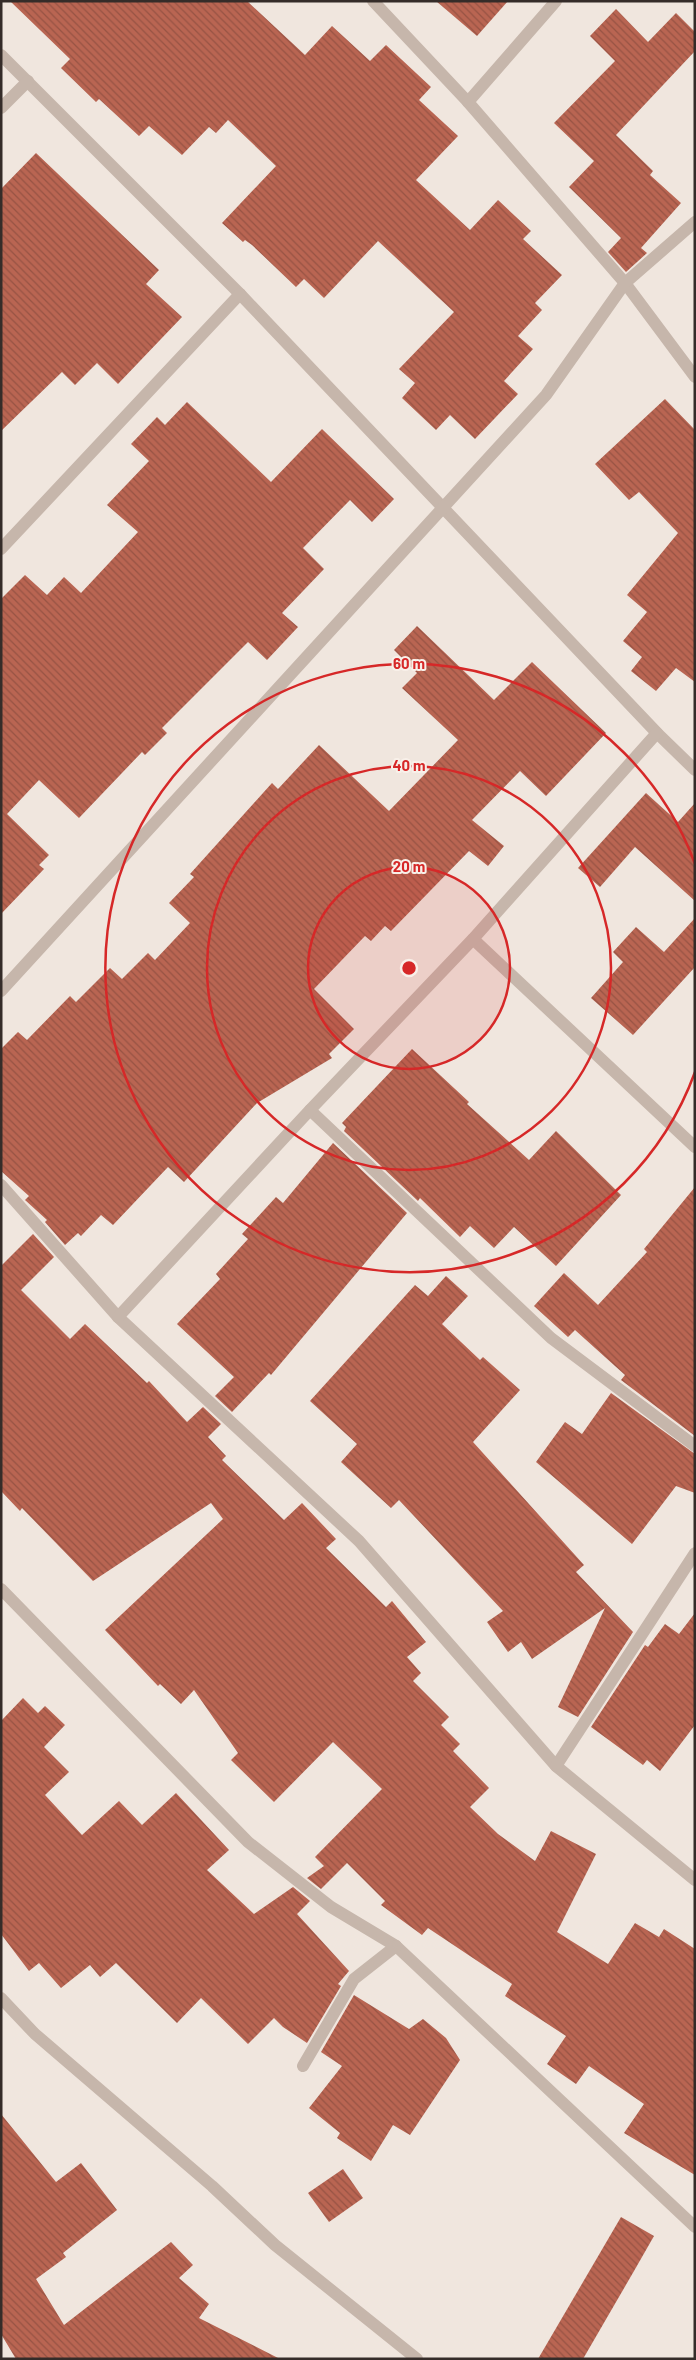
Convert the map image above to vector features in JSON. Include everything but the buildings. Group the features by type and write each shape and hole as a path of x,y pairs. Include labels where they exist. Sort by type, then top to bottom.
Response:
{"street":[{"path":"373,1 468,102 625,283 695,377"},
{"path":"468,102 556,1"},
{"path":"1,55 240,294 445,507 657,733 695,770"},
{"path":"1,108 28,81"},
{"path":"1,991 546,395 625,283 695,222"},
{"path":"1,548 240,294"},
{"path":"118,1317 310,1110 473,939 657,733"},
{"path":"473,939 695,1147"},
{"path":"310,1110 551,1338 695,1446"},
{"path":"1,1185 118,1317 359,1541 556,1766 695,1880"},
{"path":"556,1766 695,1554"},
{"path":"1,1589 248,1842 331,1907 396,1946 695,2227"},
{"path":"303,2066 354,1979 396,1946"},
{"path":"1,1998 35,2034 205,2180 275,2245 417,2359"}]}
